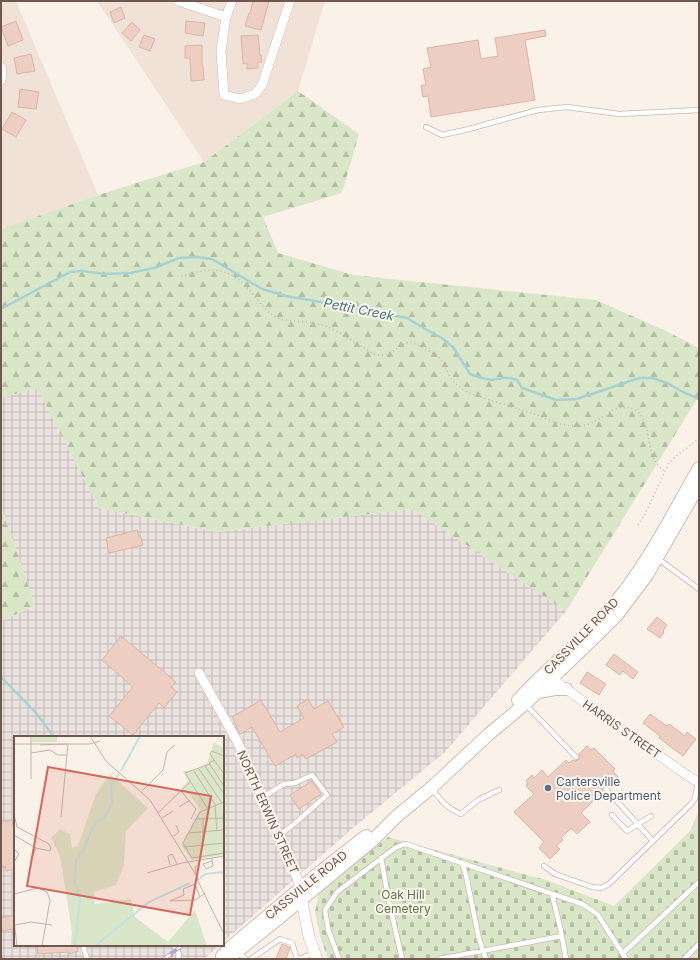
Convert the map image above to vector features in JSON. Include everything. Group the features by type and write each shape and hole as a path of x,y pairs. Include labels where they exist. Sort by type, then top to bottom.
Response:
{"main road":[{"name":"CASSVILLE ROAD","path":"218,959 233,945 372,842 397,816 431,788 489,734 538,692 549,676 624,591 649,555 699,468"},
{"name":"CASSVILLE ROAD","path":"489,734 520,699 596,636 617,615 657,558 699,486"},
{"path":"538,692 566,689"},
{"name":"CASSVILLE ROAD","path":"226,959 241,955 301,894"}],"street":[{"path":"178,1 226,17"},
{"path":"232,1 226,17 221,51 224,95 240,99 255,94 262,85 290,1"},
{"path":"1,67 1,80"},
{"name":"NORTH ERWIN STREET","path":"199,673 237,741 298,878 309,937 316,956"},
{"name":"HARRIS STREET","path":"549,676 698,783"}],"lane":[{"path":"426,127 442,135 538,110 567,107 619,114 699,110"},
{"path":"657,558 699,589"},
{"path":"525,704 576,757"},
{"path":"263,797 284,784 295,784 312,775 327,795 280,835"},
{"path":"544,866 555,874 592,886 601,888 609,884 692,803 695,798 698,783"},
{"path":"431,788 446,805 452,810 461,814 478,800 499,790"},
{"path":"606,789 653,841"},
{"path":"612,815 627,831 650,816"},
{"path":"339,959 328,930 325,910 337,892 395,848 406,844 582,904 593,910 603,921 626,959"},
{"path":"381,858 402,959"},
{"path":"462,863 468,882 479,939 486,959"},
{"path":"623,953 699,882"},
{"path":"552,894 566,959"},
{"path":"439,959 562,936"},
{"path":"251,959 280,939 292,943 298,959 316,956"},
{"path":"684,959 699,944"},
{"path":"83,946 87,959"},
{"path":"175,946 180,954 178,959"}],"path":[{"path":"181,276 202,271 215,270 224,272 235,277 244,285 269,313 283,319 307,321 324,325 378,356 389,354 406,342 413,342 439,357 451,378 465,391 565,425 575,426 591,423 618,408 634,410 640,414 645,424 655,462 658,467 665,471"},
{"path":"638,525 644,516 666,468 672,460 699,438"}],"shaded area":[{"path":"1,1 16,1 98,195 1,229"},
{"path":"97,1 325,1 298,91 204,162"},
{"path":"37,388 99,508 216,532 412,509 566,611 445,752 353,828 224,941 224,736 14,736 14,946 219,946 204,959 1,959 1,621 35,606 1,505 1,398"}],"green space":[{"path":"298,91 359,134 342,193 263,217 278,253 353,275 596,300 664,330 699,348 699,396 566,611 412,509 216,532 99,508 37,388 1,398 1,229 98,195 204,162"},
{"path":"1,505 35,606 1,621"},
{"name":"Oak Hill Cemetery","path":"699,810 699,959 328,959 321,939 315,912 319,893 388,837 546,880 614,906 690,831"}],"building":[{"path":"253,1 269,1 261,30 245,26"},
{"path":"121,7 125,18 114,23 110,12"},
{"path":"16,21 23,40 8,46 1,27"},
{"path":"186,21 205,23 203,36 185,33"},
{"path":"132,22 140,30 131,41 122,33"},
{"path":"545,30 546,36 525,40 535,100 431,117 428,96 423,97 421,85 426,85 423,69 431,67 427,48 478,40 481,59 498,56 495,38"},
{"path":"144,35 155,39 150,51 139,47"},
{"path":"258,35 262,62 258,62 258,68 247,69 247,63 243,64 241,36"},
{"path":"202,45 202,67 204,80 191,81 190,58 185,58 185,46"},
{"path":"31,54 35,71 17,74 14,58"},
{"path":"20,89 39,92 36,109 18,107"},
{"path":"12,112 26,120 16,137 2,129"},
{"path":"137,530 143,545 109,553 106,538"},
{"path":"657,617 667,625 660,638 647,629"},
{"path":"121,636 176,682 171,687 177,692 164,708 159,703 133,735 109,716 133,687 102,660"},
{"path":"614,654 638,672 633,679 623,671 620,675 606,665"},
{"path":"587,672 606,684 599,695 580,683"},
{"path":"308,699 314,709 328,701 344,727 332,734 337,742 306,759 303,754 297,758 296,754 275,766 252,727 240,734 232,717 261,700 280,732 304,718 297,706"},
{"path":"650,714 667,726 669,724 685,736 687,732 696,739 683,756 659,738 660,736 643,723"},
{"path":"587,746 591,750 594,748 615,769 613,771 618,777 608,786 606,785 603,787 603,791 581,813 590,822 577,834 571,828 561,838 563,840 556,846 560,849 550,859 539,848 544,842 514,812 534,794 526,786 528,783 526,781 532,775 534,778 542,770 548,777 566,760 569,763 573,760 578,760 580,758 579,754"},
{"path":"312,781 321,794 299,809 290,795"},
{"path":"12,820 14,830 14,869 6,871 5,866 1,867 1,822"},
{"path":"14,915 14,929 2,931 1,918"},
{"path":"282,944 290,948 286,959 276,959"},
{"path":"37,946 76,946 78,951 70,954 69,952 38,954"}],"waterway":[{"name":"Pettit Creek","path":"1,309 70,272 82,271 105,274 130,273 154,268 179,258 197,257 212,259 262,289 286,296 407,318 442,338 453,347 470,374 492,380 503,378 517,380 522,388 556,400 577,399 639,378 652,378 667,383 699,399"},
{"path":"1,677 36,713 53,736"}],"railway":[{"path":"164,959 181,946"}],"place":[{"name":"Cartersville Police Department","path":"548,788"}]}
